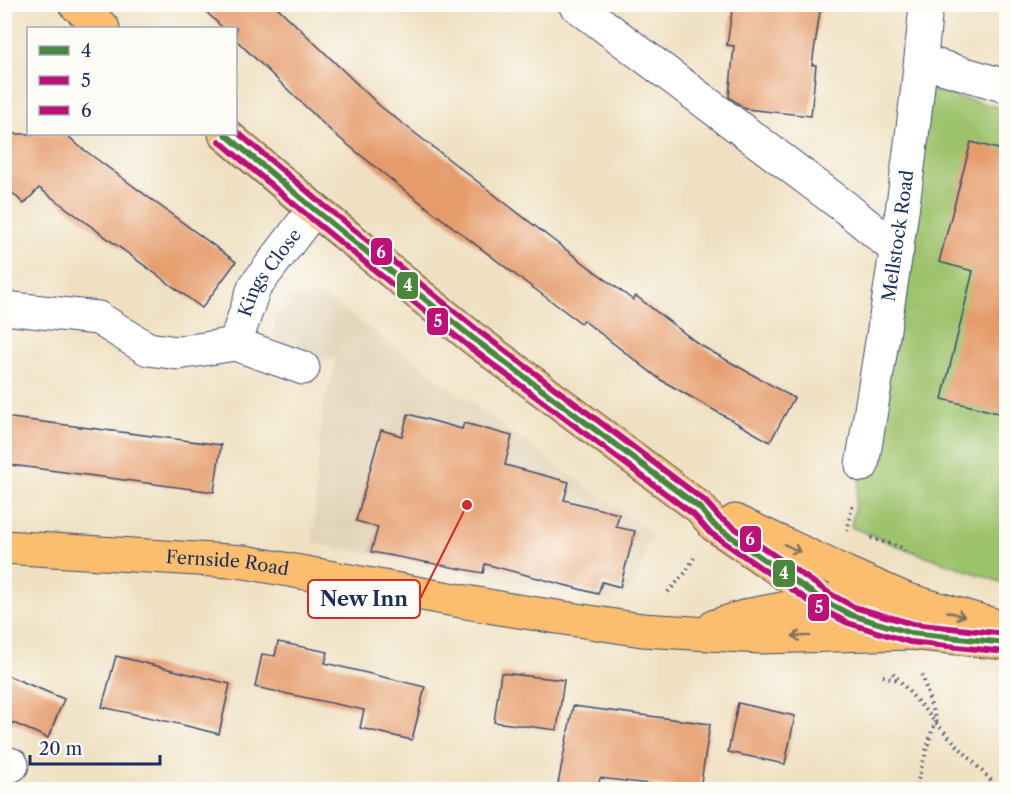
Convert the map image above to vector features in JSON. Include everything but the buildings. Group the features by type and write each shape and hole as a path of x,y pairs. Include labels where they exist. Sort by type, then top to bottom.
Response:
{"main road":[{"path":"75,4 102,27"},
{"path":"226,135 474,339 707,517 824,601 851,615 910,633 1006,642"},
{"path":"707,517 722,515 905,599 1006,628"},
{"name":"Fernside Road","path":"4,547 245,562 505,609 642,630 760,637 910,633"},
{"name":"Fernside Road","path":"696,633 750,615 824,601 905,599"}],"street":[{"path":"575,4 846,208 897,250"},
{"name":"Mellstock Road","path":"862,465 897,250 926,4"},
{"path":"921,61 1006,86"},
{"name":"Kings Close","path":"235,344 254,288 314,209"},
{"name":"Kings Close","path":"4,308 98,318 148,349 178,354 235,344 303,368"}],"path":[{"path":"846,573 846,535 862,465"},
{"path":"664,596 686,572 707,517"},
{"path":"859,635 936,723 1000,789"}],"shaded area":[{"path":"307,295 325,297 653,534 633,588 609,600 313,543 322,408 337,359 308,361 285,352 275,338 275,318 290,297"}],"green space":[{"path":"918,87 1006,109 1006,584 851,527"}],"transit line":[{"name":"6","path":"237,132 480,332 705,501 720,518 829,593 854,607 913,624 1006,634"},
{"name":"4","path":"226,135 474,339 700,508 714,525 824,601 851,615 911,633 1006,643"},
{"name":"5","path":"219,141 468,346 694,515 709,532 819,608 848,623 909,642 1005,652"}],"place":[{"name":"New Inn","path":"467,505"}]}
